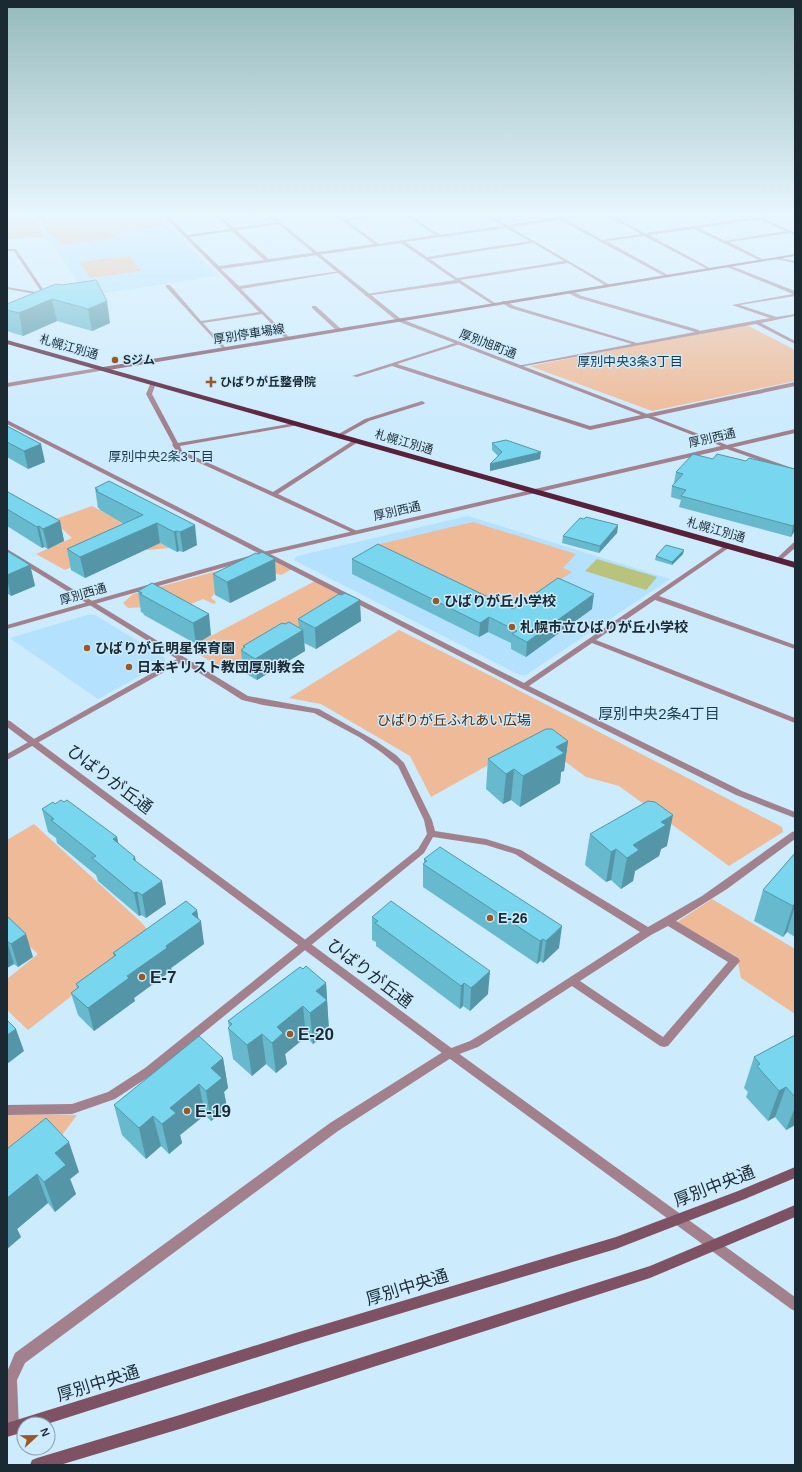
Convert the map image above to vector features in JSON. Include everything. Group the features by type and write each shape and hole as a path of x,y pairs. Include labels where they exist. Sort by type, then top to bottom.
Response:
{"highway":[{"name":"札幌江別通","path":"7,342 293,424 536,490 572,502 795,565"}],"main road":[{"name":"厚別停車場線","path":"103,369 616,284"},
{"name":"厚別中央通","path":"52,1416 302,1337 616,1243 742,1195 795,1172"},
{"path":"37,1465 183,1421 643,1274 715,1246 795,1211"}],"street":[{"path":"37,284 45,295"},
{"path":"233,284 288,338"},
{"path":"237,288 265,284"},
{"name":"厚別旭町通","path":"354,284 399,320 647,416 795,471"},
{"path":"367,295 436,284"},
{"path":"463,284 493,304"},
{"path":"770,284 795,294"},
{"path":"168,286 224,349"},
{"path":"7,288 52,296"},
{"path":"570,292 580,297 699,332"},
{"path":"774,318 734,305 795,294"},
{"path":"504,302 512,307 636,344"},
{"path":"314,307 339,330"},
{"path":"201,322 262,313"},
{"path":"519,366 795,315"},
{"path":"756,322 795,343"},
{"path":"355,376 458,343"},
{"path":"392,364 590,428 795,384"},
{"path":"7,385 103,369"},
{"path":"153,383 149,394 180,452 355,532"},
{"path":"338,436 367,420 422,403"},
{"path":"7,422 524,686 739,793 795,815"},
{"path":"175,444 293,424"},
{"name":"厚別西通","path":"7,627 265,553 795,431"},
{"path":"274,494 356,441"},
{"path":"778,560 795,544"},
{"path":"524,686 728,546"},
{"path":"7,551 245,698 257,702 305,708 316,711 390,754 401,765 428,820 431,834 421,851 149,1071 111,1096 72,1109 7,1110"},
{"path":"654,597 795,647"},
{"path":"591,640 795,721"},
{"path":"7,757 182,659"},
{"name":"ひばりが丘通","path":"7,723 450,1052 795,1305"},
{"path":"431,834 476,839 502,845 518,852 648,932"},
{"path":"16,1420 10,1380 20,1358 334,1127 450,1052 474,1044 648,932 669,922 746,871 795,834"},
{"path":"572,981 664,1043 735,962 669,922"}],"shaded area":[{"path":"78,284 167,284 86,296"},
{"name":"札幌市立ひばりが丘小学校","path":"468,516 670,579 526,675 520,675 294,560 297,556"},
{"path":"597,559 657,577 646,590 585,571"},
{"name":"ひばりが丘明星保育園","path":"87,615 95,615 165,658 165,662 98,699 10,638"}],"green space":[{"path":"745,324 795,350 795,381 652,411 530,366"},
{"path":"92,506 169,548 148,550 127,542 65,570 36,554 72,538 53,520"},
{"path":"473,522 576,554 563,568 572,572 510,612 421,565 376,545"},
{"path":"272,559 294,568 281,575 262,570 214,594 211,598 216,602 214,604 203,599 189,605 128,608 123,603 133,594 258,560"},
{"path":"315,581 358,603 225,670 188,648"},
{"name":"ひばりが丘ふれあい広場","path":"399,630 501,681 782,827 783,832 729,866 619,786 586,777 535,739 431,797 410,756 321,704 289,698"},
{"path":"34,824 142,923 151,934 28,1030 7,1010 7,979 38,954 7,926 7,840"},
{"path":"712,899 795,949 795,1014 741,978 737,957 677,922"},
{"path":"7,1114 77,1115 54,1146 7,1183"}],"building":[{"path":"56,284 98,284 107,301 88,309 52,299 19,313 7,310 7,304"},
{"path":"7,426 41,444 24,451 7,442"},
{"path":"506,440 541,452 490,464 502,452 492,443"},
{"path":"693,454 713,459 717,454 746,461 749,458 795,469 795,523 793,526 681,496 686,490 672,486 683,474 676,472"},
{"path":"109,481 195,525 180,532 174,532 157,523 80,557 67,549 143,515 96,491 98,490 95,488"},
{"path":"7,492 60,521 43,529 39,526 37,527 7,509"},
{"path":"586,517 618,525 600,546 563,536 580,518 584,519"},
{"path":"378,544 513,609 558,578 594,594 527,642 512,634 517,631 489,617 480,623 352,559"},
{"path":"666,545 684,550 672,562 656,556"},
{"path":"7,551 30,565 7,575"},
{"path":"262,552 275,559 227,582 213,574 256,553 258,554"},
{"path":"152,583 209,614 193,623 140,594 142,593 138,591"},
{"path":"345,593 360,600 315,628 298,619 339,594 341,595"},
{"path":"289,622 303,630 255,659 241,650 245,647 243,646 282,623 285,624"},
{"path":"546,729 552,729 568,741 556,747 564,753 523,776 514,769 506,774 488,759"},
{"path":"61,800 64,802 67,800 117,837 113,839 135,857 133,859 162,881 142,895 137,892 134,893 92,858 96,856 51,820 54,819 42,809 53,802 55,804"},
{"path":"648,801 655,802 673,815 661,822 666,825 633,845 639,850 627,858 616,849 611,852 590,834"},
{"path":"440,847 562,926 546,941 543,939 540,941 423,864 427,861 424,859"},
{"path":"795,853 795,903 793,906 763,890"},
{"path":"186,901 197,910 192,914 201,921 166,946 167,948 127,976 129,978 88,1008 71,993 79,987 76,984 116,955 113,953"},
{"path":"391,901 490,971 471,988 464,983 461,986 375,923 378,921 372,917"},
{"path":"7,916 26,934 11,944 7,941"},
{"path":"306,966 326,983 316,991 327,1000 310,1013 303,1006 277,1027 283,1033 272,1043 262,1034 247,1045 228,1028 232,1024 228,1021 300,967 303,969"},
{"path":"7,1020 16,1029 7,1035"},
{"path":"795,1035 795,1097 786,1087 779,1091 757,1066 760,1064 754,1057"},
{"path":"199,1036 223,1058 211,1068 222,1078 206,1091 199,1084 170,1108 176,1113 162,1124 153,1116 139,1128 114,1105"},
{"path":"46,1118 69,1142 55,1153 66,1165 44,1182 37,1174 7,1198 7,1149"}],"place":[{"name":"Sジム","path":"115,360"},
{"name":"ひばりが丘整骨院","path":"211,382"},
{"name":"ひばりが丘小学校","path":"436,601"},
{"name":"札幌市立ひばりが丘小学校","path":"512,627"},
{"name":"ひばりが丘明星保育園","path":"87,648"},
{"name":"日本キリスト教団厚別教会","path":"129,667"},
{"name":"E-26","path":"490,918"},
{"name":"E-7","path":"142,977"},
{"name":"E-20","path":"290,1034"},
{"name":"E-19","path":"187,1111"}],"district":[{"name":"厚別中央3条3丁目","path":"630,361"},
{"name":"厚別中央2条3丁目","path":"161,456"},
{"name":"厚別中央2条4丁目","path":"659,714"}]}
